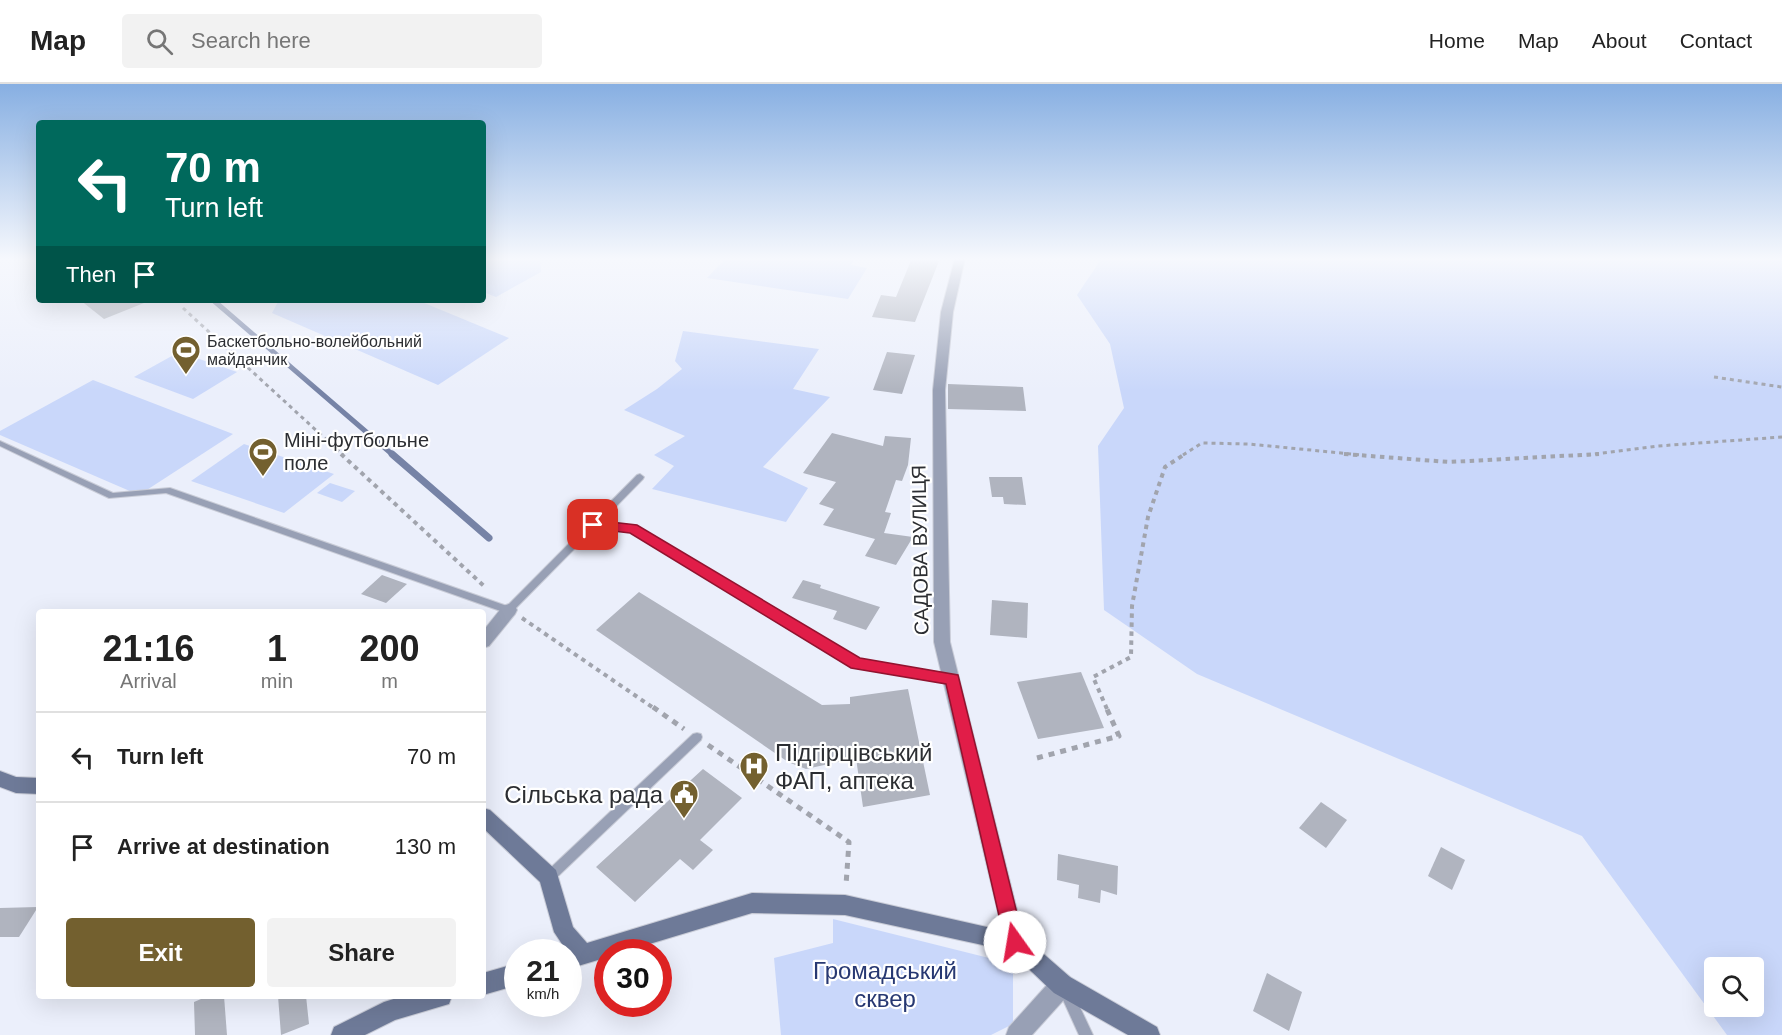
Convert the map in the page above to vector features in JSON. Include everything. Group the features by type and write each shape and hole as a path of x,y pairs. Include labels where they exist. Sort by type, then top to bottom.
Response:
{"street":[{"name":"САДОВА ВУЛИЦЯ","path":"949,302 939,390 942,642 1015,942"},
{"path":"486,638 509,610"},
{"path":"0,779 16,785 36,786"},
{"path":"486,819 549,877 567,939"},
{"path":"582,955 752,903 845,905 1015,942 1062,985 1149,1035"},
{"path":"486,983 504,978"},
{"path":"1017,1035 1062,985"},
{"path":"342,1035 392,1010 430,999"}],"lane":[{"path":"0,443 112,496 167,490 509,610 640,477"},
{"path":"593,525 633,528 856,664 953,680"},
{"path":"549,877 697,737"},
{"path":"1062,985 1086,1035"}],"path":[{"path":"1714,377 1782,387"},
{"path":"1037,758 1119,736 1093,676 1131,657 1132,606 1148,517 1165,467 1202,443 1249,444 1449,462 1576,457 1658,446 1782,437"}],"green space":[{"path":"1082,302 1782,302 1782,1035 1727,1035 1714,1017 1764,1017 1764,957 1704,957 1704,1003 1582,836 1197,674 1104,610 1098,446 1124,408 1110,344"},
{"path":"277,303 424,303 509,338 438,385 272,313"},
{"path":"683,331 819,349 793,389 830,397 763,467 808,488 786,522 652,489 674,466 654,455 685,436 624,410 657,389 682,369 675,361"},
{"name":"Баскетбольно-волейбольний майданчик","path":"179,352 237,372 193,399 134,377"},
{"path":"93,380 233,434 139,495 0,435 0,431"},
{"name":"Міні-футбольне поле","path":"244,444 334,474 284,513 191,481"},
{"path":"330,483 355,491 342,502 317,493"},
{"name":"Громадський сквер","path":"833,919 1013,964 1013,1024 991,1035 781,1035 774,958 833,943"}],"building":[{"path":"878,302 923,302 915,322 872,317"},
{"path":"84,303 144,303 104,319"},
{"path":"887,352 915,355 902,394 873,390"},
{"path":"948,384 1023,387 1026,411 948,409"},
{"path":"832,433 883,446 885,436 911,438 908,465 902,481 896,480 885,512 891,513 884,533 913,537 896,565 865,556 875,539 823,525 834,509 819,504 836,482 803,473"},
{"path":"989,477 1022,477 1026,505 1004,504 1003,497 992,497"},
{"path":"382,575 407,584 386,603 361,594"},
{"path":"803,580 821,585 820,588 880,607 866,630 833,619 837,611 792,598"},
{"path":"639,592 822,705 850,704 850,697 908,689 930,795 863,807 856,758 806,769 788,762 596,630"},
{"path":"992,600 1028,603 1027,638 990,635"},
{"path":"1081,672 1104,728 1038,739 1017,682"},
{"name":"Сільська рада","path":"703,769 742,798 700,840 713,850 693,870 680,859 635,902 596,867"},
{"path":"1321,802 1347,820 1326,848 1299,828"},
{"path":"1441,847 1465,860 1452,890 1428,876"},
{"path":"1058,854 1118,866 1117,895 1101,890 1100,903 1078,898 1079,885 1057,880"},
{"path":"36,907 36,910 19,937 0,937 0,908"},
{"path":"1267,973 1302,992 1289,1031 1253,1011"},
{"path":"201,999 224,999 227,1035 195,1035 194,1002"},
{"path":"278,999 306,999 309,1024 281,1035"}],"waterway":[{"path":"216,303 393,455"},
{"path":"392,454 489,538"}],"place":[{"name":"Баскетбольно-волейбольний майданчик","path":"186,376"},
{"name":"Міні-футбольне поле","path":"263,478"},
{"name":"Підгірцівський ФАП, аптека","path":"754,792"},
{"name":"Сільська рада","path":"684,820"}],"route":[{"path":"593,525 633,528 856,664 953,680 1015,942"}]}
